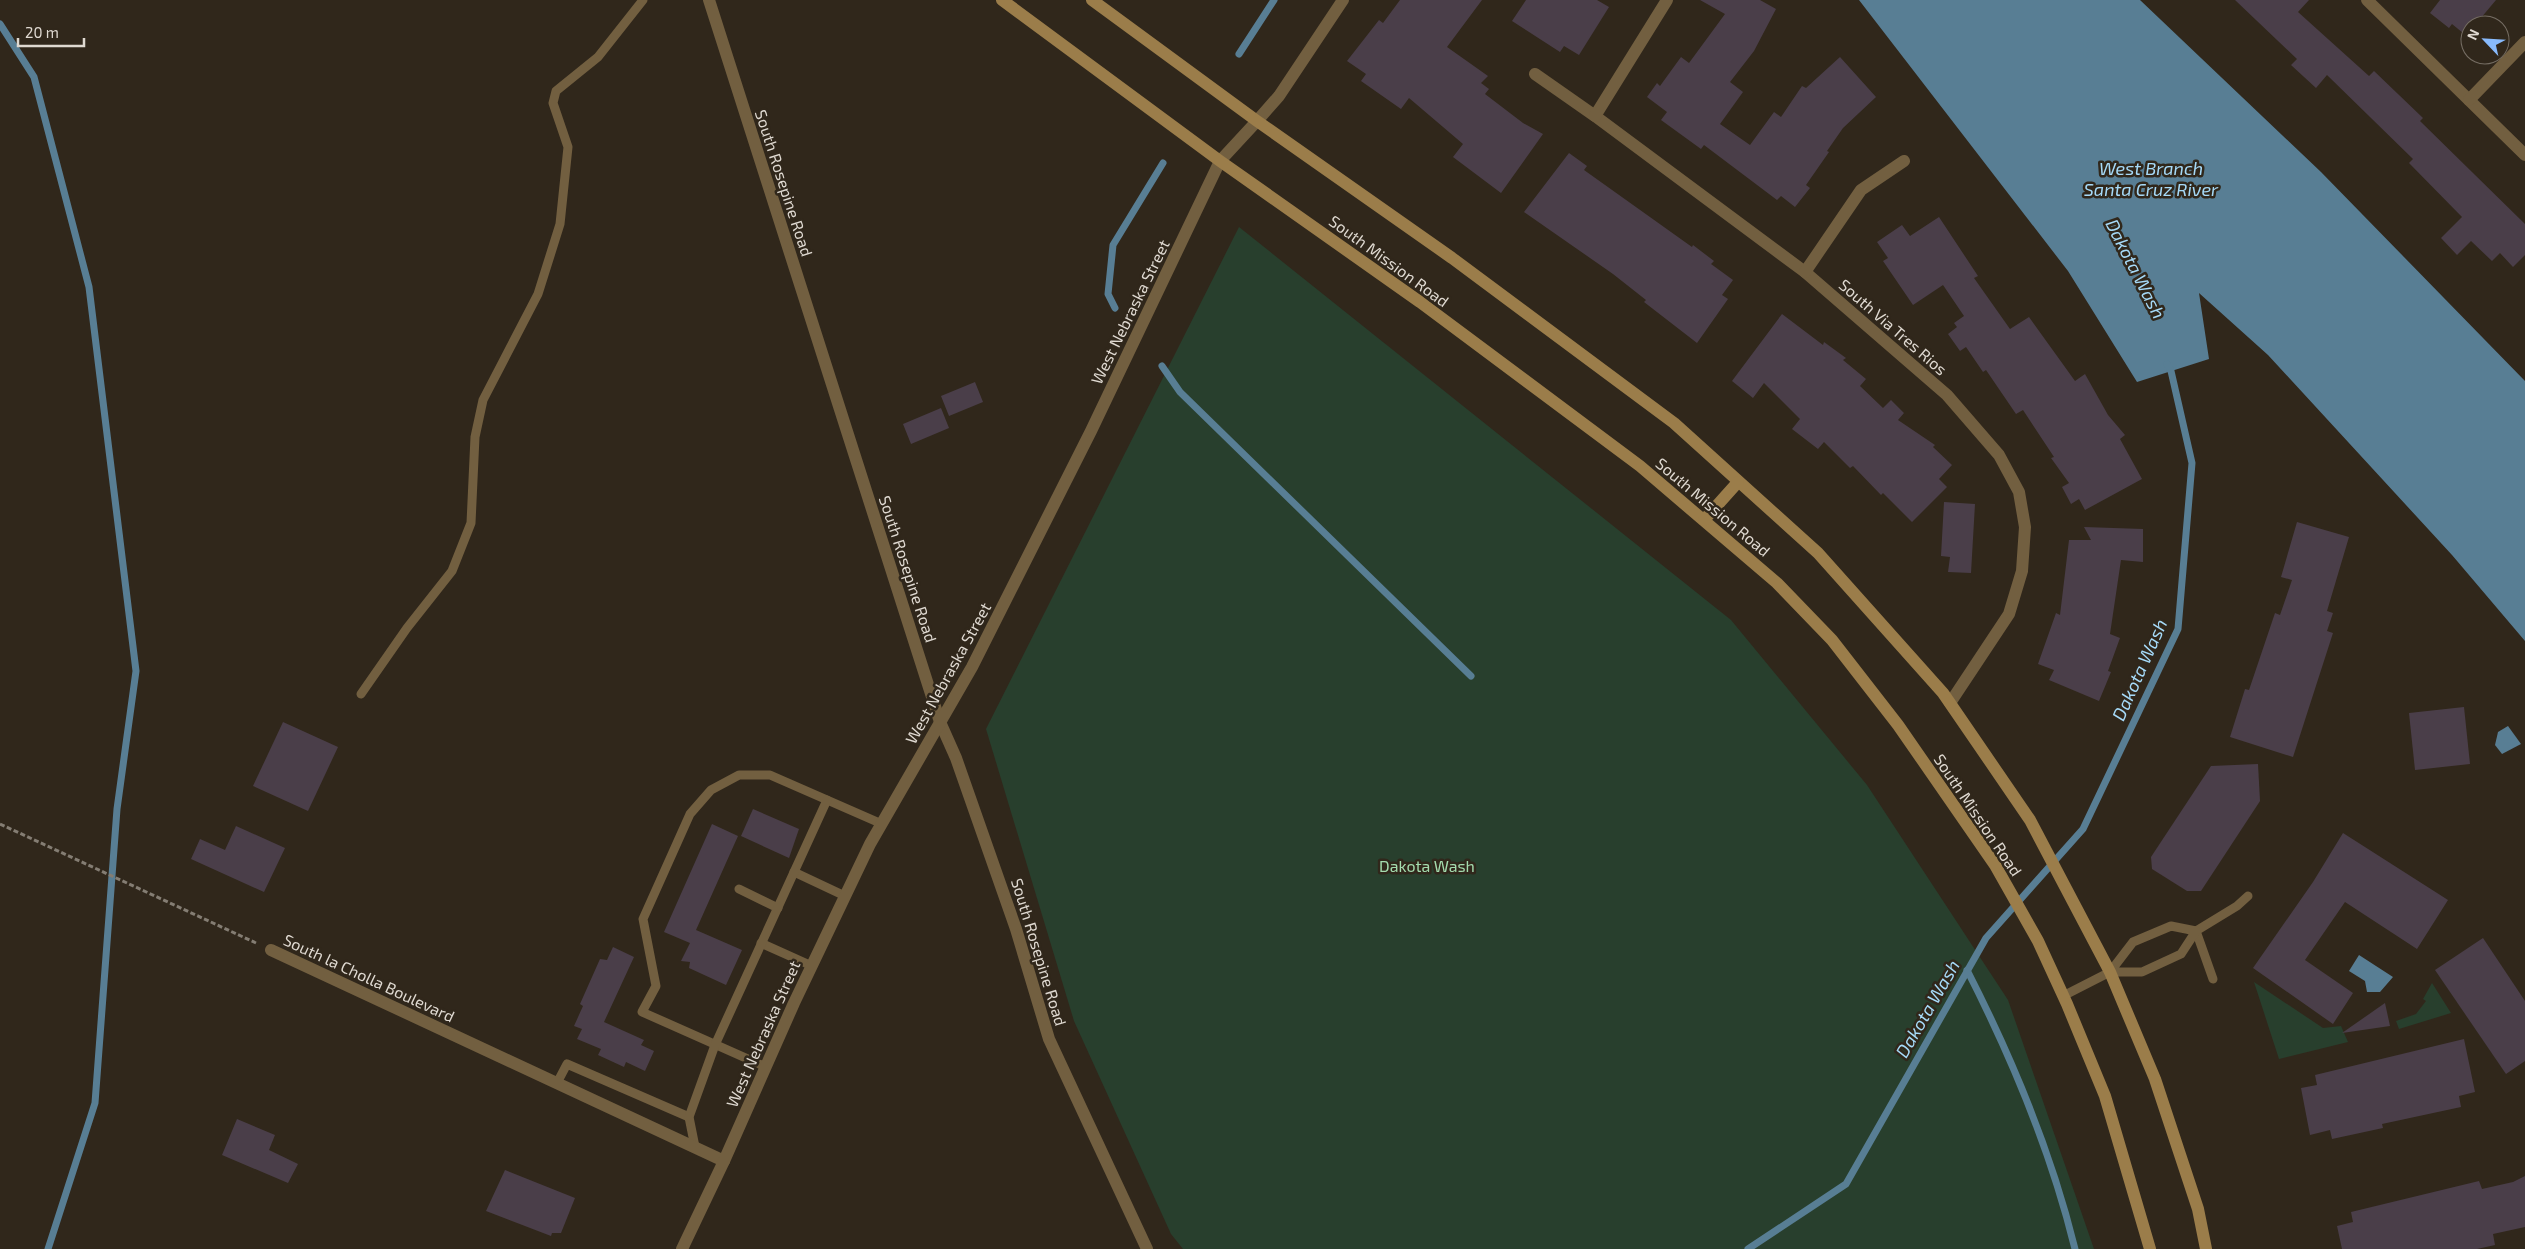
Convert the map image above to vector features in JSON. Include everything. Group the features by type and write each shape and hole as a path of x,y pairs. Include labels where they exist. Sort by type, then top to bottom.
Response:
{"main road":[{"name":"South Mission Road","path":"1002,0 1220,161 1428,307 1640,466 1777,583 1832,640 1898,725 1995,865 2038,941 2105,1096 2150,1249"},
{"name":"South Mission Road","path":"1092,0 1257,122 1452,258 1666,418 1818,553 1950,704 2030,820 2110,972 2155,1079 2198,1209 2206,1249"},
{"path":"1704,520 1738,482"}],"street":[{"name":"South Rosepine Road","path":"709,0 940,722 956,758 1016,929 1049,1039 1147,1249"},
{"name":"West Nebraska Street","path":"682,1249 846,896 882,824 972,667 1090,431 1220,161 1279,96 1343,0"},
{"path":"1595,116 1667,0"},
{"path":"2366,0 2525,155"},
{"path":"2469,100 2525,42"},
{"name":"South Via Tres Rios","path":"1535,74 1595,116 1805,272 1947,395 1999,455 2018,492 2025,527 2022,571 2009,614 1950,704"},
{"path":"1805,272 1861,190 1904,161"},
{"name":"South la Cholla Boulevard","path":"271,950 724,1161"}],"lane":[{"path":"361,694 407,628 452,571 471,523 475,437 483,400 538,294 560,224 568,147 552,103 556,91 598,57 643,0"},
{"path":"766,1067 642,1012 656,986 643,919 690,814 711,790 739,775 770,775 882,824"},
{"path":"695,1147 689,1117 715,1045 827,800"},
{"path":"794,872 846,896"},
{"path":"739,889 778,908"},
{"path":"2110,972 2142,972 2181,954 2196,931 2237,906 2248,896"},
{"path":"2063,996 2110,972 2133,942 2171,926 2196,931"},
{"path":"2196,931 2211,975"},
{"path":"761,943 812,966"},
{"path":"557,1083 567,1064 689,1117"}],"path":[{"name":"South la Cholla Boulevard","path":"0,824 271,950"}],"green space":[{"name":"Dakota Wash","path":"1239,227 1731,620 1867,785 2008,1000 2094,1249 1183,1249 1171,1234 1074,1021 986,729"},
{"path":"2254,982 2323,1028 2341,1026 2348,1042 2279,1059"},
{"path":"2432,983 2451,1013 2399,1029 2396,1021 2416,1014 2426,1001 2423,999"}],"water":[{"name":"West Branch Santa Cruz River","path":"1859,0 2140,0 2321,172 2525,381 2525,641 2452,555 2268,355 2199,293 2209,359 2137,382 2068,271"},
{"path":"2508,726 2521,744 2502,754 2495,745 2498,732"},
{"path":"2359,955 2393,977 2380,992 2367,992 2365,981 2349,971"}],"building":[{"path":"1400,0 1482,0 1447,47 1488,76 1481,83 1489,89 1485,94 1523,123 1543,134 1501,193 1453,157 1463,144 1409,98 1401,109 1361,81 1366,74 1347,61 1379,20 1383,23"},
{"path":"1526,0 1597,0 1609,7 1579,55 1564,46 1560,52 1512,21"},
{"path":"1700,0 1760,0 1776,9 1754,51 1730,82 1743,92 1720,124 1750,145 1774,112 1781,117 1802,86 1806,88 1840,57 1876,97 1843,128 1806,185 1810,188 1795,207 1781,196 1777,200 1704,145 1701,149 1661,120 1667,112 1647,97 1657,83 1660,86 1681,57 1689,63 1725,14"},
{"path":"2235,0 2309,0 2298,12 2369,76 2374,71 2423,118 2420,121 2525,224 2525,255 2513,267 2500,253 2492,261 2471,241 2457,255 2441,238 2462,217 2409,163 2413,159 2327,75 2316,88 2291,65 2297,59"},
{"path":"2440,0 2496,0 2483,15 2460,15 2460,31 2452,24 2449,28 2430,13"},
{"path":"1569,153 1587,166 1584,170 1692,247 1693,245 1714,261 1711,264 1733,280 1722,295 1728,299 1697,343 1644,302 1646,300 1613,274 1524,212"},
{"path":"1939,217 1978,276 1974,278 2010,329 2029,317 2075,381 2085,374 2108,415 2125,435 2120,439 2142,479 2085,510 2079,499 2071,504 2062,487 2069,483 2051,458 2054,457 2023,410 2016,414 1986,370 1983,372 1966,347 1960,351 1948,334 1957,327 1954,323 1964,316 1943,285 1913,305 1883,261 1888,258 1877,242 1902,225 1910,236"},
{"path":"1782,314 1823,345 1824,342 1846,358 1843,360 1866,379 1860,386 1883,408 1891,400 1904,413 1898,420 1935,445 1933,447 1952,465 1939,479 1947,487 1912,522 1883,493 1881,495 1853,466 1850,468 1824,442 1818,449 1792,429 1800,419 1764,383 1753,398 1732,381"},
{"path":"975,382 983,402 949,416 941,396"},
{"path":"941,408 949,428 911,444 903,424"},
{"path":"1944,502 1975,504 1971,573 1948,572 1950,557 1941,556"},
{"path":"2297,522 2349,537 2327,611 2333,613 2327,631 2333,633 2293,757 2230,737 2245,689 2249,690 2275,613 2280,615 2292,580 2281,577"},
{"path":"2084,527 2143,529 2143,562 2121,560 2110,634 2120,638 2108,671 2111,672 2099,701 2049,680 2054,670 2038,664 2056,613 2060,615 2069,540 2091,540"},
{"path":"2464,707 2470,764 2415,770 2409,713"},
{"path":"283,722 338,747 308,811 253,786"},
{"path":"2258,764 2260,801 2201,891 2187,891 2152,869 2151,857 2211,766"},
{"path":"753,809 799,829 789,858 741,836"},
{"path":"712,824 738,836 696,930 742,950 726,985 689,968 690,962 681,961 690,943 664,932"},
{"path":"236,826 285,848 264,892 191,859 200,839 225,850"},
{"path":"2343,833 2448,900 2417,949 2345,902 2305,960 2353,993 2333,1024 2253,968 2313,882"},
{"path":"2483,938 2525,1001 2525,1061 2506,1074 2435,970"},
{"path":"613,947 634,957 604,1022 644,1040 641,1045 654,1051 645,1071 626,1062 624,1067 598,1055 601,1049 577,1039 582,1029 574,1026 583,1006 580,1004 600,959 607,960"},
{"path":"2385,1003 2390,1026 2342,1033"},
{"path":"2464,1039 2475,1092 2459,1096 2461,1107 2382,1124 2383,1128 2332,1139 2330,1130 2310,1135 2301,1088 2317,1085 2315,1075"},
{"path":"237,1119 275,1135 269,1150 298,1164 288,1183 222,1155"},
{"path":"505,1170 575,1198 561,1233 552,1233 551,1236 486,1211"},
{"path":"2525,1176 2525,1227 2493,1234 2495,1245 2477,1249 2342,1249 2337,1226 2353,1222 2351,1212 2479,1181 2482,1189 2513,1182"}],"waterway":[{"path":"1239,54 1274,0"},
{"path":"0,24 34,77 89,287 136,671 117,809 95,1103 48,1249"},
{"path":"1115,308 1108,294 1113,245 1163,163"},
{"name":"Dakota Wash","path":"1748,1249 1846,1184 1986,938 2083,829 2178,629 2192,463 2171,371 2167,364"},
{"path":"1162,366 1180,392 1471,676"},
{"path":"1967,970 2000,1038 2029,1106 2054,1177 2075,1249"}]}
